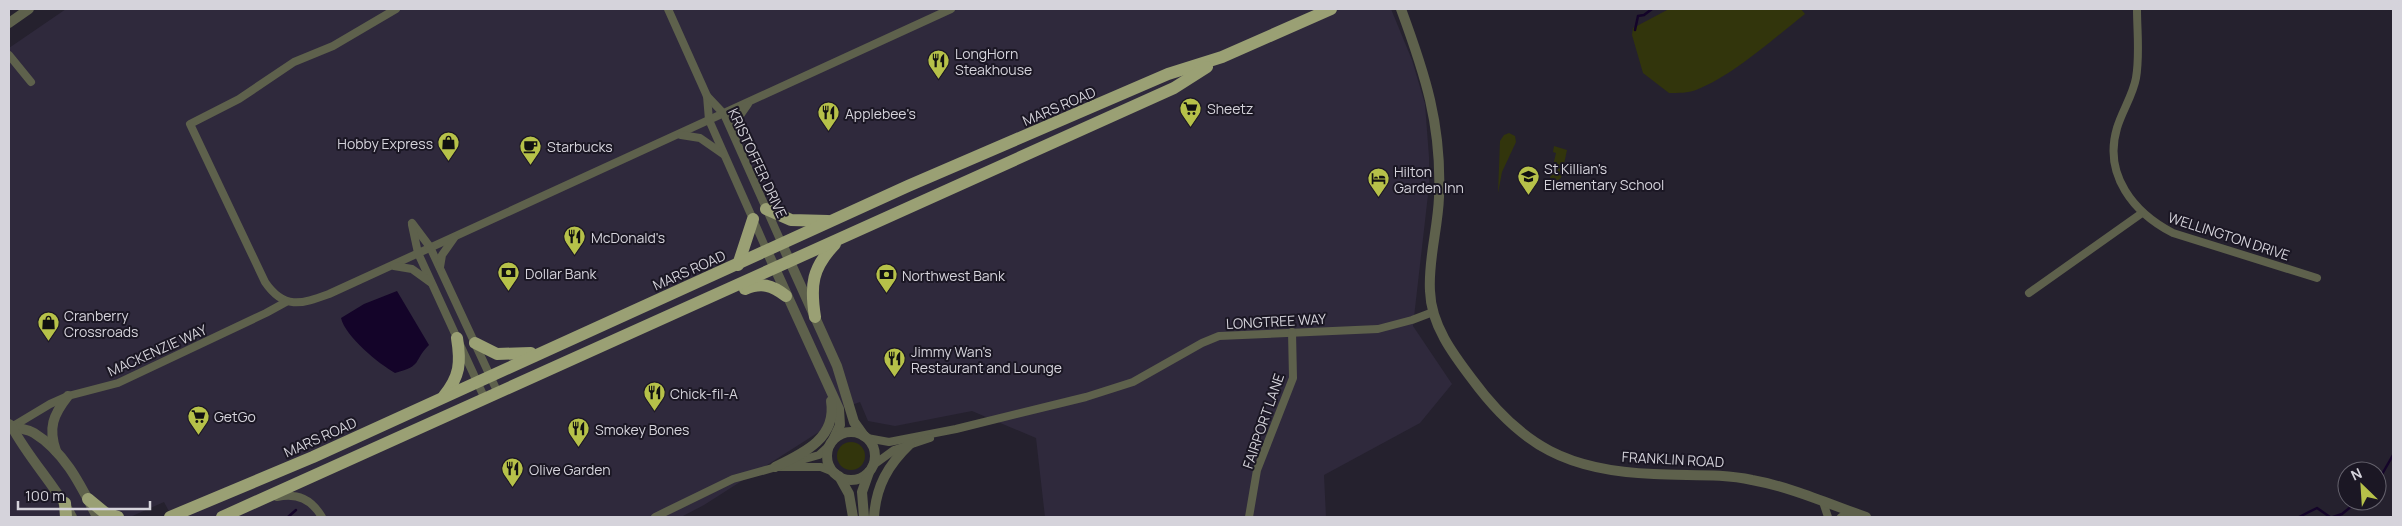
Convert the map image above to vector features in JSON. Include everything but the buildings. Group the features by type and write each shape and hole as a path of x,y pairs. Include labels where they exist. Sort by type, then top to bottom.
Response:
{"main road":[{"name":"MARS ROAD","path":"169,517 313,457 490,375 833,221 1168,74 1222,57 1331,9"},
{"name":"MARS ROAD","path":"222,517 1174,88 1222,57"},
{"path":"766,209 791,220 833,221"},
{"path":"738,265 746,246 753,220"},
{"path":"816,317 812,289 815,272 823,258 840,239"},
{"path":"637,329 699,309 753,286 773,287 786,296"},
{"path":"442,398 454,383 458,372 460,356 457,338"},
{"path":"475,343 497,354 543,351"},
{"path":"88,499 105,513 118,517"},
{"path":"65,503 66,517"}],"street":[{"path":"9,23 28,9"},
{"path":"396,9 333,46 294,62 238,99 190,124 265,282 286,302 307,302 329,294 951,9"},
{"name":"KRISTOFFER DRIVE","path":"668,9 707,96 710,120 767,251"},
{"name":"FRANKLIN ROAD","path":"1401,9 1428,86 1439,146 1439,198 1430,291 1433,312 1442,334 1460,364 1492,406 1516,431 1540,447 1567,459 1594,466 1653,474 1722,475 1752,479 1866,517"},
{"name":"WELLINGTON DRIVE","path":"2137,9 2138,61 2136,79 2117,129 2114,162 2119,180 2128,196 2142,213 2155,224 2173,233 2317,278"},
{"path":"9,55 31,82"},
{"name":"KRISTOFFER DRIVE","path":"707,96 724,114 782,244"},
{"path":"735,139 739,117 751,102"},
{"path":"676,135 684,134 700,138 725,156"},
{"path":"2029,293 2142,213"},
{"path":"485,399 418,253 412,223 430,247 498,393"},
{"path":"440,267 445,250 458,234"},
{"path":"782,244 837,366 854,422 875,452 862,492 864,517"},
{"path":"767,251 840,414 839,431 832,442 828,458 849,494 853,517"},
{"path":"389,266 397,265 412,269 432,284"},
{"name":"MACKENZIE WAY","path":"10,426 68,396 126,379 286,302"},
{"name":"LONGTREE WAY","path":"956,430 1086,397 1133,382 1212,338 1292,332 1378,329 1433,312"},
{"name":"FAIRPORT LANE","path":"1249,517 1257,470 1293,378 1292,332"},
{"path":"775,467 796,457 826,433 832,415 830,392"},
{"path":"57,452 51,425 55,414 68,396"},
{"path":"10,426 32,432 57,452 69,467 97,517"},
{"path":"10,426 23,448 65,503 72,517"},
{"path":"775,467 820,467 837,475 855,479 864,476 886,454 910,444 956,430"},
{"path":"655,517 726,481 813,457 822,452 841,434 851,432 889,442 956,430"},
{"path":"874,517 877,493 884,474 892,462 910,444"},
{"path":"257,500 283,496 299,496 313,505 322,517"},
{"path":"1823,502 1828,517"},
{"path":"1841,517 1852,512"}],"shaded area":[{"path":"66,9 1391,9 1412,60 1425,104 1429,157 1429,186 1413,326 1452,384 1420,423 1324,475 1326,517 1045,517 1036,438 972,411 895,426 868,421 860,402 829,413 822,430 704,505 681,517 172,517 164,502 130,517 9,517 9,48"},
{"path":"397,291 429,345 414,365 395,373 380,363 356,341 341,318 364,304"}],"green space":[{"path":"1669,9 1801,9 1805,14 1753,56 1724,76 1693,91 1669,93 1643,73 1632,35 1633,28"},
{"path":"1509,133 1515,136 1516,142 1502,172 1498,193 1500,141 1504,135"},
{"path":"1554,146 1567,150 1561,178 1558,180 1550,178 1556,153 1553,152"},
{"path":"851,442 861,446 865,456 861,466 851,470 841,466 837,456 841,446"}],"waterway":[{"path":"1635,30 1638,16 1644,15 1652,9"},
{"path":"2387,466 2393,455"},
{"path":"2299,517 2317,508 2330,517"},
{"path":"288,517 296,510"},
{"path":"2333,517 2346,511"}],"place":[{"name":"LongHorn Steakhouse","path":"939,80"},
{"name":"Sheetz","path":"1191,127"},
{"name":"Applebee's","path":"829,132"},
{"name":"Hobby Express","path":"449,162"},
{"name":"Starbucks","path":"531,165"},
{"name":"St Killian's Elementary School","path":"1528,195"},
{"name":"Hilton Garden Inn","path":"1378,198"},
{"name":"McDonald's","path":"575,256"},
{"name":"Dollar Bank","path":"509,292"},
{"name":"Northwest Bank","path":"886,294"},
{"name":"Cranberry Crossroads","path":"48,342"},
{"name":"Jimmy Wan's Restaurant and Lounge","path":"895,378"},
{"name":"Chick-fil-A","path":"654,412"},
{"name":"GetGo","path":"198,435"},
{"name":"Smokey Bones","path":"579,448"},
{"name":"Olive Garden","path":"513,488"}]}
